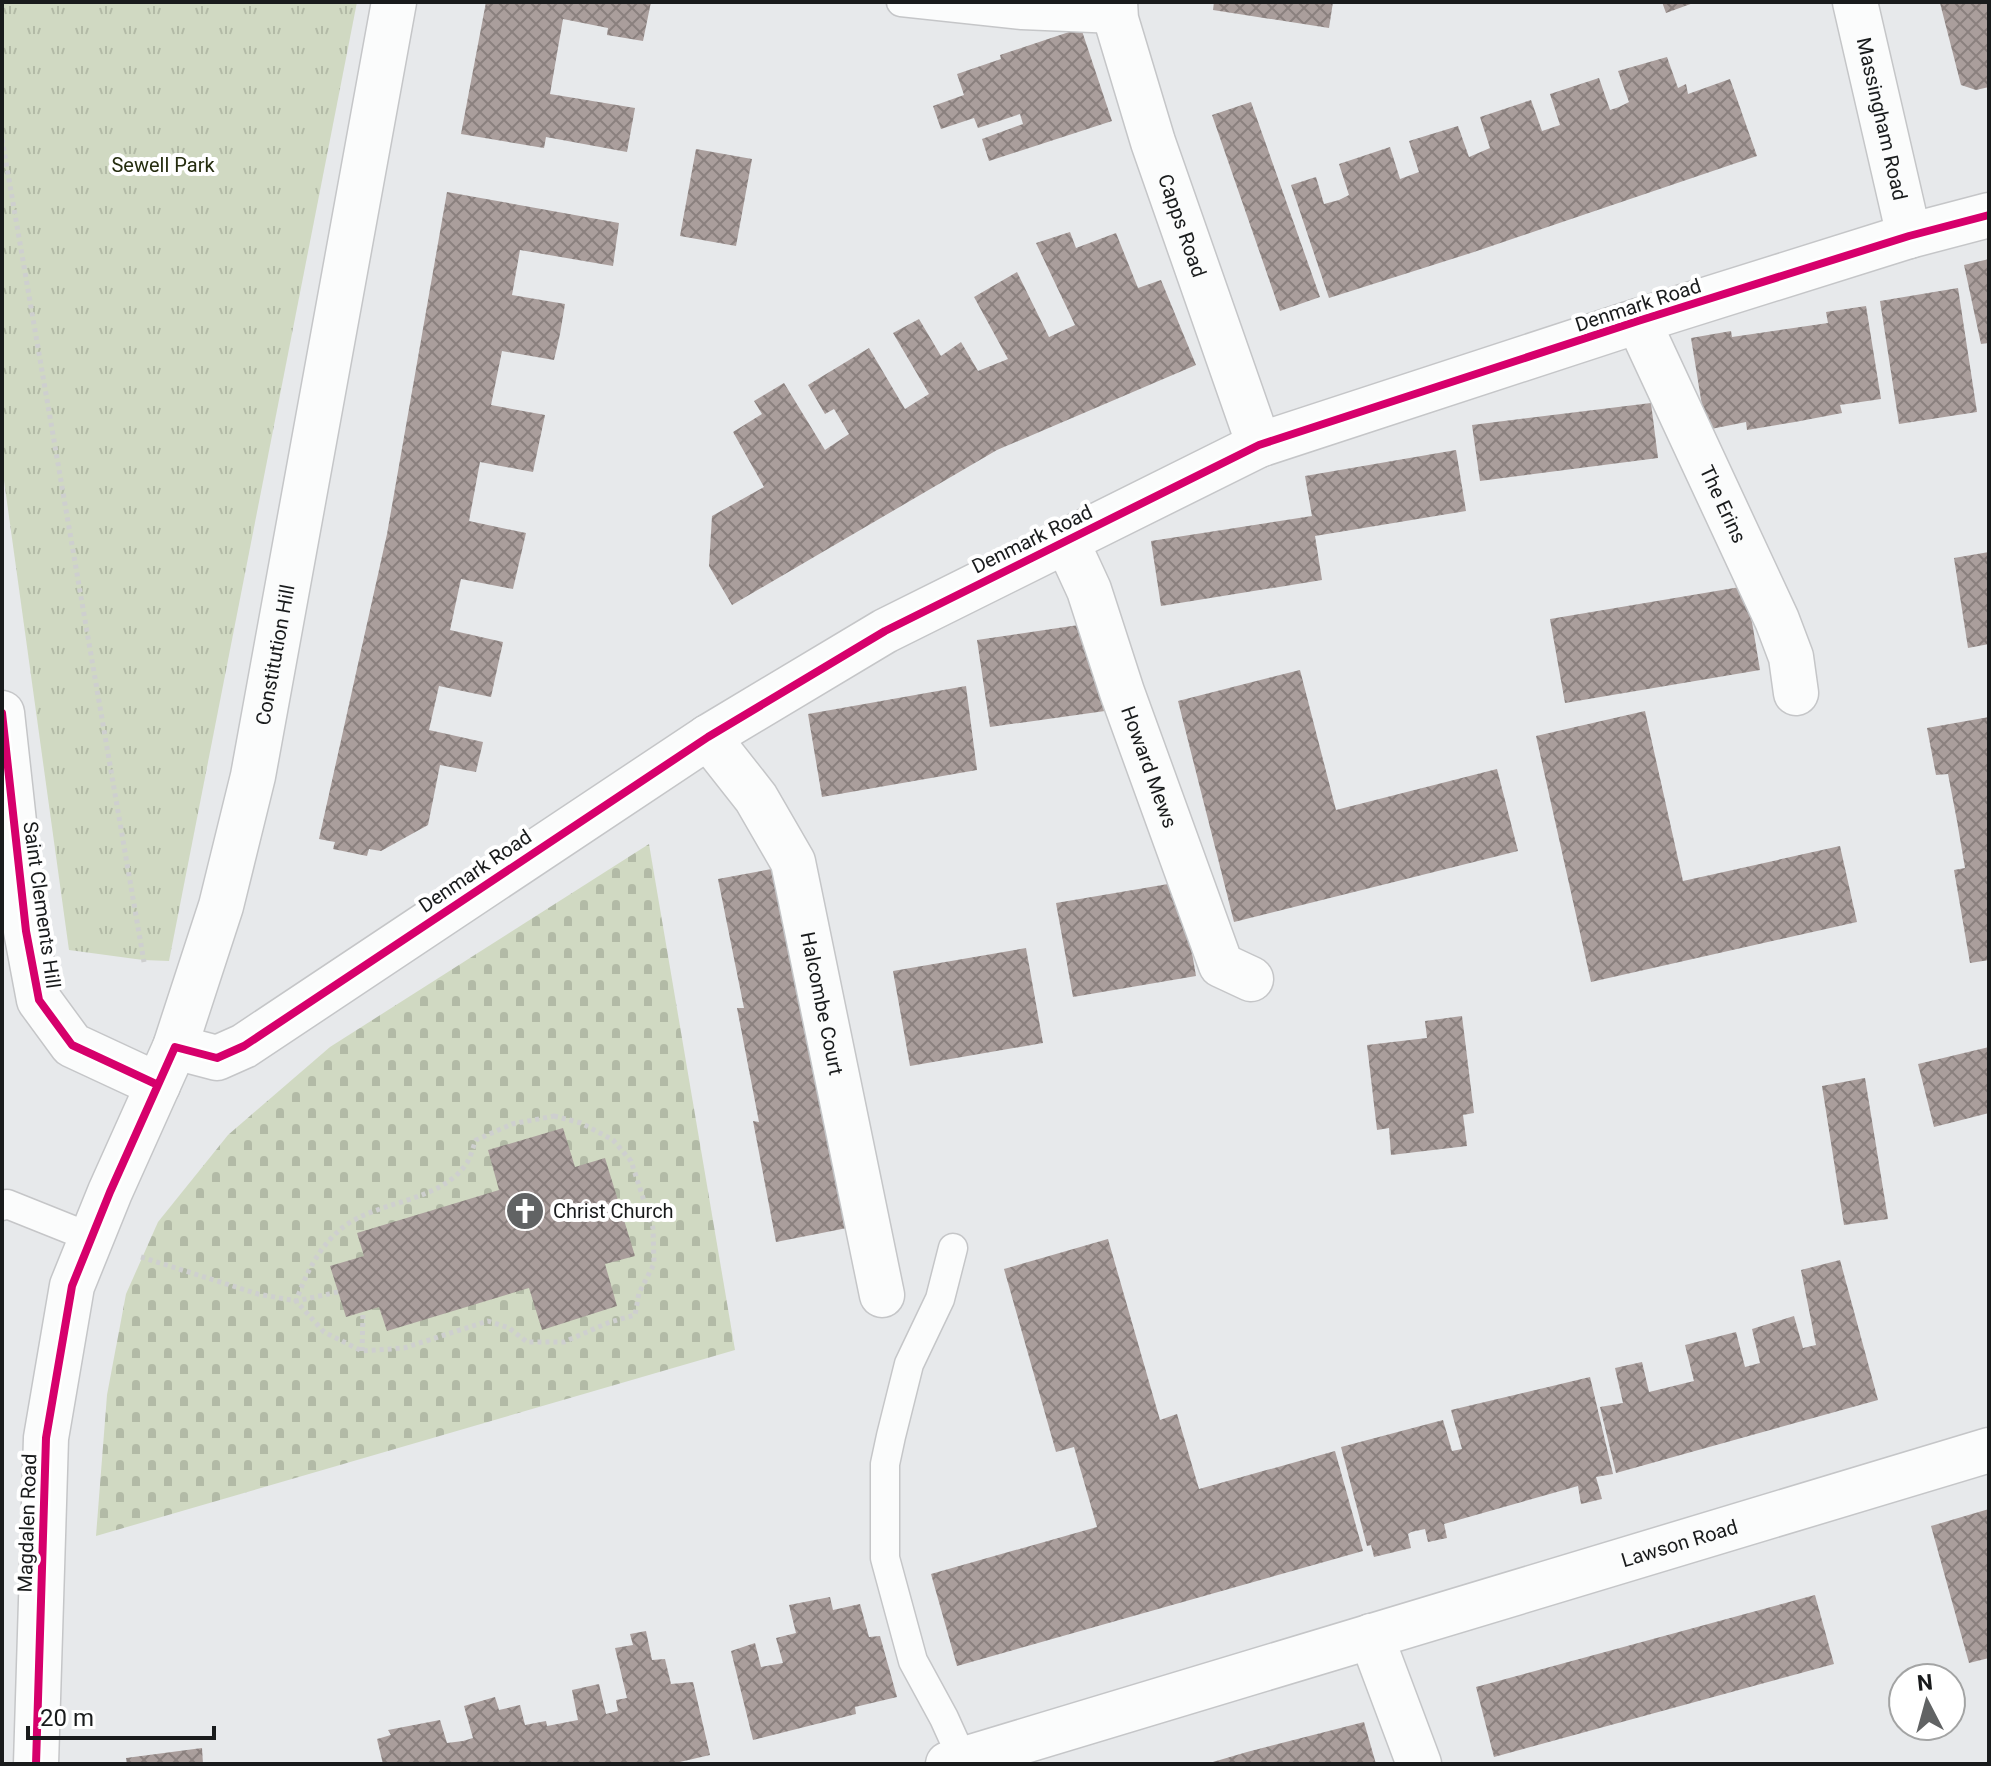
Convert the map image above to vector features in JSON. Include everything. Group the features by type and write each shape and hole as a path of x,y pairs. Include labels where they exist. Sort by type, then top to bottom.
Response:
{"street":[{"name":"Constitution Hill","path":"72,1286 166,1066 221,906 253,776 394,2"},
{"name":"Massingham Road","path":"1855,2 1909,236"},
{"name":"Capps Road","path":"1116,10 1153,142 1259,445"},
{"name":"Denmark Road","path":"166,1066 217,1058 244,1046 708,737 885,631 1259,445 1638,321 1909,236 1989,215"},
{"name":"The Erins","path":"1638,321 1777,620 1791,657 1796,693"},
{"name":"Howard Mews","path":"1066,540 1089,590 1122,692 1221,965 1251,979"},
{"name":"Saint Clements Hill","path":"2,713 16,955 39,1000 72,1045 166,1066"},
{"name":"Halcombe Court","path":"708,737 756,798 793,862 882,1295"},
{"name":"Magdalen Road","path":"28,1760 46,1438 72,1286"},
{"name":"Lawson Road","path":"955,1762 1989,1450"},
{"path":"1371,1636 1419,1764"}],"lane":[{"path":"901,2 1022,15 1116,10"},
{"path":"2,1206 7,1204 92,1238"},
{"path":"953,1248 940,1299 909,1364 891,1436 885,1464 885,1558 913,1661 944,1718 955,1762"}],"path":[{"path":"2,139 143,961 166,1066"},
{"path":"554,1116 581,1123 613,1140 631,1161 653,1228 654,1264 639,1293 635,1315 564,1342 527,1342 509,1328 488,1321 404,1348 362,1351 324,1332 296,1301 321,1248 344,1227 440,1187 466,1164 476,1140 512,1124 554,1116"},
{"path":"92,1238 258,1294 296,1301 338,1292"},
{"path":"362,1351 363,1312"}],"green space":[{"name":"Sewell Park","path":"2,2 357,2 169,961 69,950 2,466"},
{"path":"649,844 735,1350 96,1536 107,1395 126,1294 158,1222 228,1135 330,1047"}],"building":[{"path":"486,2 651,2 643,41 607,35 608,28 563,19 550,94 635,108 627,152 546,137 544,148 461,134"},
{"path":"1214,2 1333,2 1329,28 1213,10"},
{"path":"1662,2 1696,2 1666,13"},
{"path":"1989,2 1989,87 1976,90 1961,85 1940,3"},
{"path":"1081,28 1112,121 989,161 982,139 1023,124 1020,114 978,128 974,118 941,129 933,106 964,95 957,74 1001,59 1000,55"},
{"path":"1667,57 1678,88 1686,84 1688,94 1730,79 1757,156 1329,298 1291,185 1316,177 1324,204 1339,200 1349,195 1339,164 1390,147 1400,179 1419,172 1409,141 1458,126 1469,157 1490,148 1480,117 1531,100 1542,131 1560,125 1550,94 1599,78 1610,110 1619,107 1629,102 1618,71"},
{"path":"1251,102 1320,297 1280,311 1212,115"},
{"path":"696,149 752,159 736,246 680,236"},
{"path":"447,192 619,223 613,266 520,250 512,295 565,304 560,334 554,360 502,351 491,405 545,415 533,472 480,462 469,521 526,533 513,589 461,579 450,630 503,642 491,697 439,686 429,730 483,742 476,772 440,765 428,825 381,851 369,849 367,856 333,849 335,842 319,839 387,534"},
{"path":"1070,232 1076,248 1116,233 1138,288 1161,280 1196,365 997,450 732,605 709,566 712,516 764,487 733,432 762,414 754,401 784,383 825,450 849,434 834,409 825,414 808,385 869,348 905,409 929,394 893,333 919,319 941,356 961,342 978,371 1008,359 974,297 1017,272 1049,337 1075,325 1036,243"},
{"path":"1989,259 1989,343 1981,344 1964,265"},
{"path":"1958,288 1977,412 1899,424 1880,301"},
{"path":"1866,306 1881,399 1840,405 1842,413 1795,422 1747,430 1746,422 1706,430 1691,338 1731,331 1732,337 1828,323 1826,312"},
{"path":"1651,403 1658,458 1480,481 1472,425"},
{"path":"1456,450 1466,511 1315,536 1322,580 1161,606 1151,541 1312,516 1305,476"},
{"path":"1989,552 1989,644 1968,648 1954,558"},
{"path":"1746,586 1760,670 1565,703 1550,619"},
{"path":"1099,622 1112,710 990,727 977,640"},
{"path":"1300,670 1336,810 1497,769 1518,851 1234,922 1178,701"},
{"path":"966,686 977,770 822,797 808,714"},
{"path":"1645,711 1683,881 1840,846 1857,922 1591,982 1536,736"},
{"path":"1989,717 1989,960 1970,963 1954,870 1965,868 1957,821 1948,774 1936,775 1927,728"},
{"path":"788,866 847,1228 776,1242 753,1121 759,1122 737,1008 744,1008 718,879"},
{"path":"1180,882 1196,976 1073,997 1056,903"},
{"path":"1026,948 1043,1043 910,1066 893,971"},
{"path":"1462,1016 1474,1113 1463,1115 1467,1146 1391,1155 1389,1128 1377,1130 1367,1045 1427,1038 1425,1021"},
{"path":"1989,1047 1989,1113 1934,1127 1918,1064"},
{"path":"1865,1078 1888,1219 1844,1225 1822,1086"},
{"name":"Christ Church","path":"563,1128 575,1167 605,1158 635,1256 605,1264 617,1306 542,1330 529,1288 387,1331 379,1307 346,1317 330,1266 364,1256 357,1233 499,1190 488,1150"},
{"path":"1108,1239 1160,1420 1177,1414 1199,1489 1335,1451 1363,1551 957,1666 931,1574 1097,1527 1074,1447 1056,1452 1004,1269"},
{"path":"1840,1260 1878,1400 1616,1473 1600,1407 1623,1403 1615,1368 1642,1362 1649,1392 1694,1381 1685,1345 1736,1332 1745,1367 1760,1363 1752,1329 1794,1316 1803,1348 1816,1345 1801,1270"},
{"path":"1590,1377 1613,1474 1596,1477 1602,1499 1581,1504 1578,1486 1444,1524 1447,1538 1428,1542 1425,1529 1411,1532 1408,1534 1411,1548 1374,1557 1371,1545 1367,1546 1341,1447 1443,1420 1452,1451 1462,1449 1451,1410"},
{"path":"1989,1509 1989,1658 1969,1663 1931,1526"},
{"path":"1815,1595 1834,1664 1494,1757 1476,1687"},
{"path":"830,1597 833,1610 860,1604 869,1637 880,1636 897,1697 855,1707 856,1714 753,1740 731,1651 755,1643 761,1667 783,1663 776,1638 796,1633 789,1605"},
{"path":"646,1631 652,1660 665,1659 671,1684 693,1682 710,1755 671,1764 383,1764 377,1739 391,1735 388,1730 440,1720 447,1743 473,1738 464,1706 495,1697 499,1710 520,1705 525,1725 546,1721 547,1726 578,1720 572,1690 599,1684 606,1714 618,1711 616,1700 627,1698 615,1648 633,1645 630,1634"},
{"path":"1364,1722 1376,1764 1206,1764 1247,1752"},
{"path":"202,1748 203,1764 127,1764 126,1758"}],"cycle path":[{"path":"36,1764 46,1438 72,1286 175,1047 217,1058 244,1046 708,737 885,631 1259,445 1638,321 1909,236 1989,215"},
{"path":"2,713 26,931 39,1000 72,1045 158,1085"}],"place":[{"name":"Christ Church","path":"525,1211"}]}
